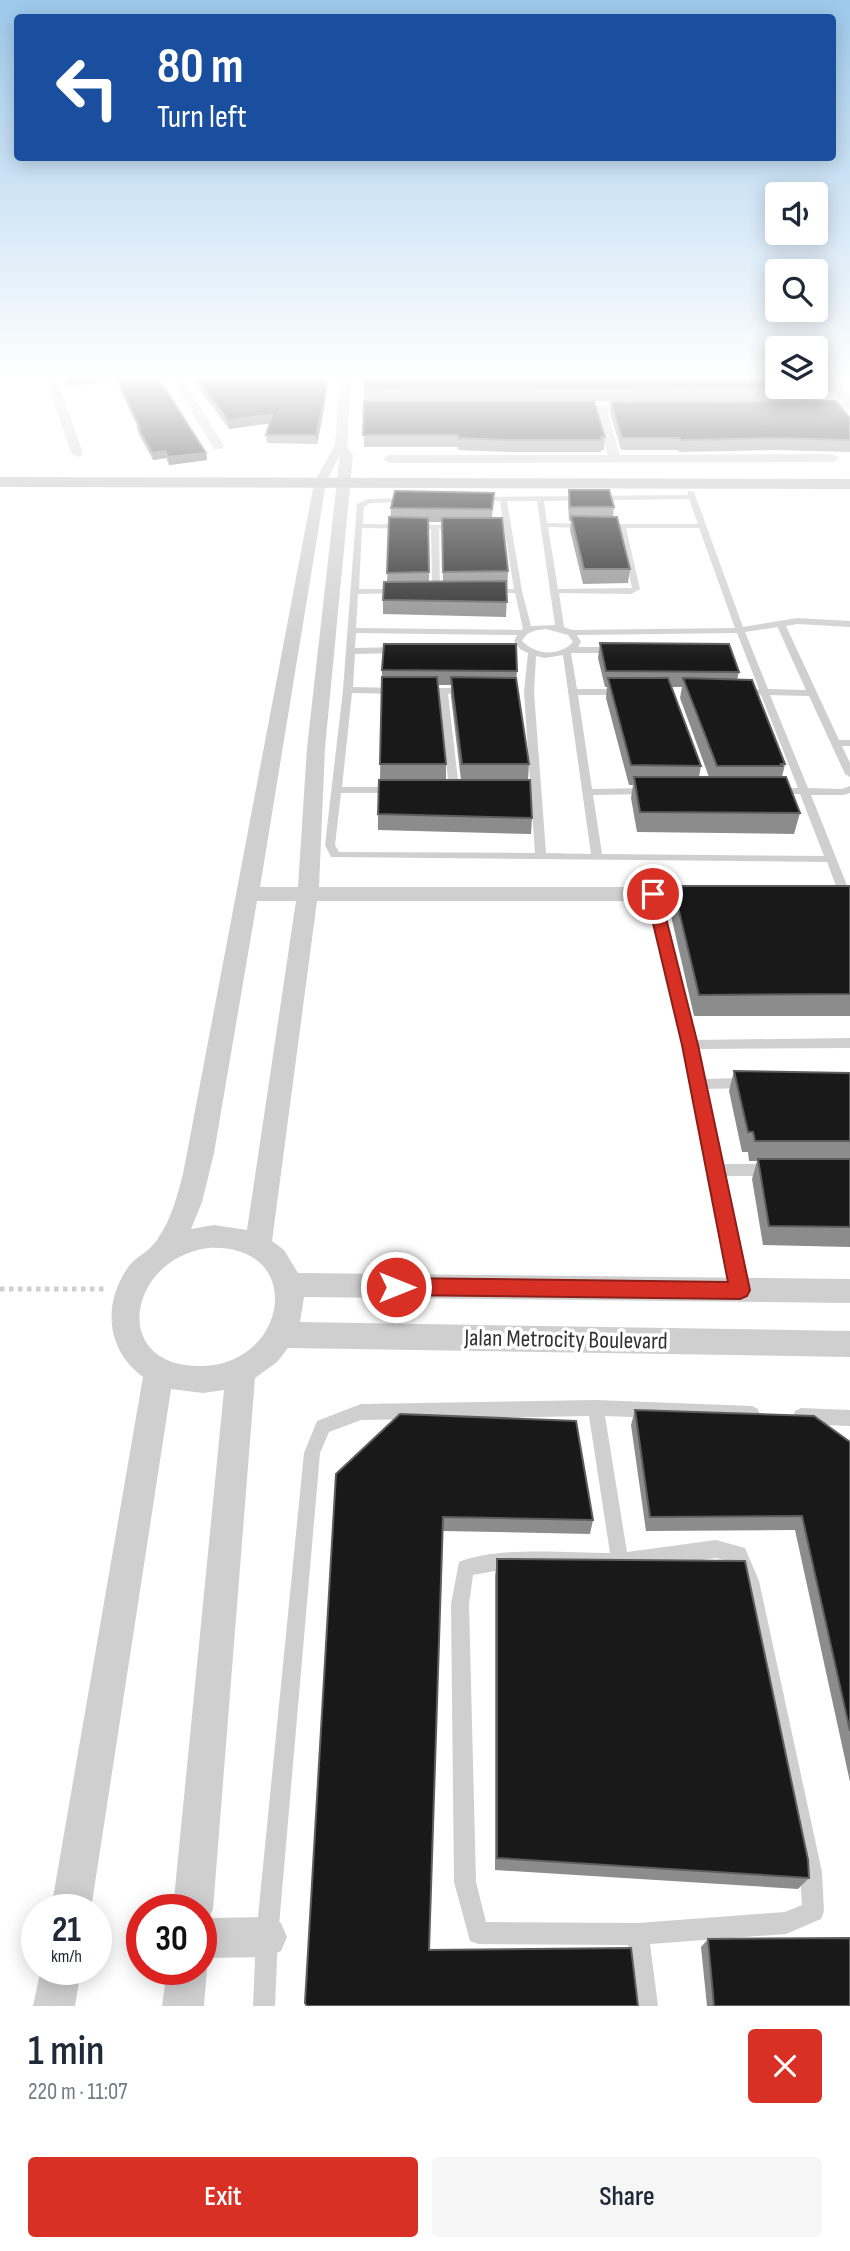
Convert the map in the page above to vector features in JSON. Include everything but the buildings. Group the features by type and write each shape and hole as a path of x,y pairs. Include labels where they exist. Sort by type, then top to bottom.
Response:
{"main road":[{"path":"39,473 322,477 714,473"},
{"path":"0,482 322,477"},
{"path":"345,477 689,490 850,484"}],"street":[{"path":"166,1251 191,1198 249,894 309,544 325,473"},
{"path":"258,1245 308,892 316,748 344,552 345,473"},
{"path":"309,544 344,552"},
{"path":"249,894 720,894"},
{"path":"817,894 848,894"},
{"path":"212,1236 236,1237 258,1245 272,1256 283,1269 290,1285 291,1310 282,1335 265,1356 241,1371 213,1380 185,1380 159,1372 139,1357 127,1336 124,1313 130,1289 145,1267 166,1251 188,1240 212,1236"},
{"path":"290,1285 850,1291"},
{"name":"Jalan Metrocity Boulevard","path":"282,1335 850,1343"},
{"path":"194,1894 241,1371"},
{"path":"73,1894 159,1372"},
{"path":"217,1938 267,1937"},
{"path":"54,2006 58,1985"},
{"path":"183,2006 185,1985"}],"lane":[{"path":"467,499 540,499 689,490 803,792 830,859 848,894"},
{"path":"503,499 524,631 518,641 528,651 541,857"},
{"path":"540,499 560,628"},
{"path":"419,500 368,501 360,506 359,526 344,552 355,592 348,691 330,845 335,855 830,859"},
{"path":"544,525 702,526"},
{"path":"359,526 471,527"},
{"path":"555,591 631,592 636,589 622,526"},
{"path":"435,527 436,591"},
{"path":"495,527 508,527"},
{"path":"355,592 409,591"},
{"path":"422,591 449,591"},
{"path":"477,591 518,592"},
{"path":"353,630 524,631 543,626 560,628 571,633 740,630 797,621 850,624"},
{"path":"782,624 850,774"},
{"path":"571,633 577,642 569,651 597,858"},
{"path":"352,650 405,650"},
{"path":"512,650 550,655 569,651 626,650"},
{"path":"735,652 749,652"},
{"path":"348,691 402,691"},
{"path":"416,691 480,691"},
{"path":"443,691 454,789"},
{"path":"517,692 529,692"},
{"path":"573,692 629,692"},
{"path":"751,692 812,692"},
{"path":"836,743 850,743"},
{"path":"316,748 340,750"},
{"path":"441,789 468,790"},
{"path":"762,791 843,792 850,789"},
{"path":"337,790 402,790"},
{"path":"522,790 536,790"},
{"path":"586,792 666,790"},
{"path":"653,894 690,1045 740,1290"},
{"path":"690,1045 850,1043"},
{"path":"698,1084 754,1082"},
{"path":"716,1170 783,1170"},
{"path":"597,1408 620,1562"},
{"path":"264,2006 267,1937 312,1453 323,1426 360,1412 597,1408 850,1418"},
{"path":"716,1549 739,1554 753,1587 812,1887 813,1910 786,1923 638,1934 478,1933 465,1882 460,1604 465,1568 495,1562 620,1562 716,1549"},
{"path":"638,1934 647,2006"}],"path":[{"path":"0,1289 130,1289"}],"route":[{"path":"396,1287 740,1290 690,1045 653,894"}]}
